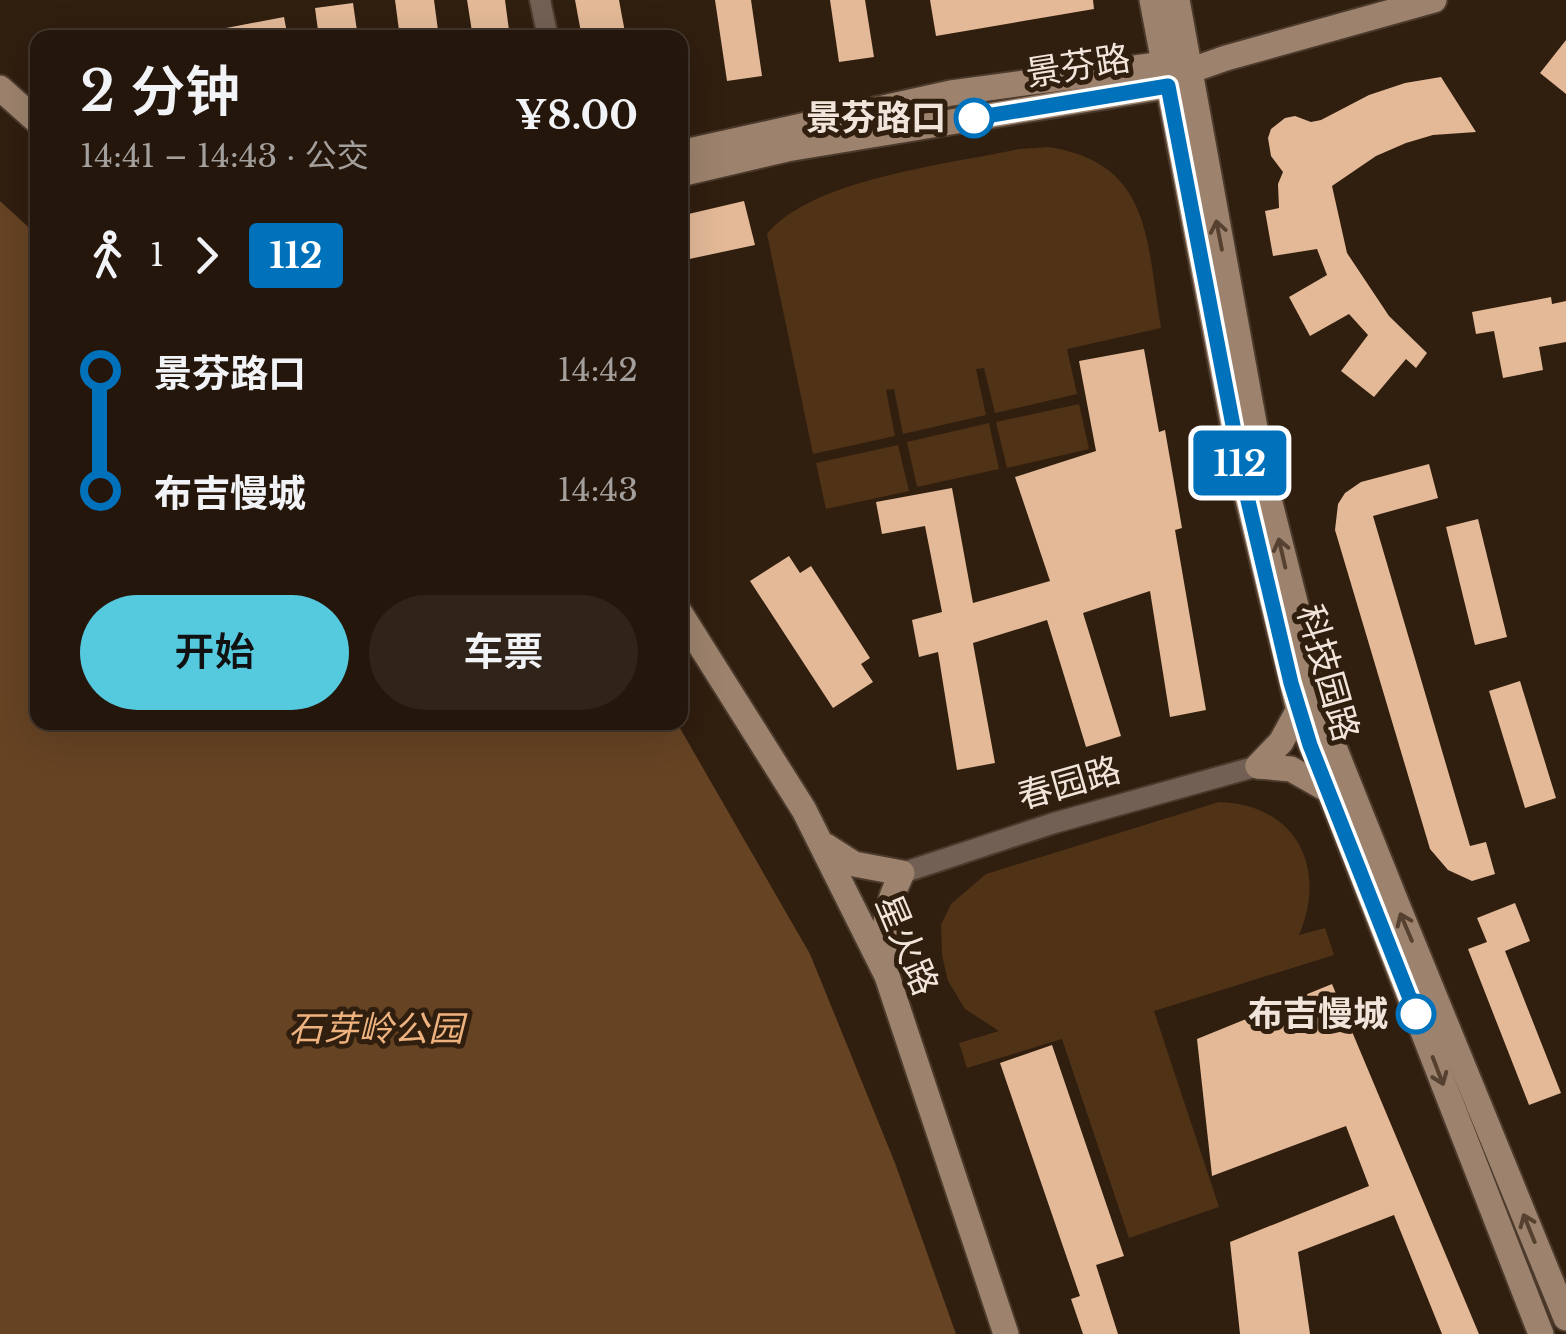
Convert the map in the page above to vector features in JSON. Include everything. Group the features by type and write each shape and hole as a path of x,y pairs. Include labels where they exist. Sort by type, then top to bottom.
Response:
{"main road":[{"name":"科技园路","path":"1152,0 1174,73 1265,483 1327,725 1566,1318"},
{"name":"科技园路","path":"1176,0 1174,73 1245,488 1298,711 1541,1334"},
{"name":"景芬路","path":"688,172 1174,73 1426,1"},
{"name":"景芬路","path":"688,151 950,93 1174,73"},
{"path":"0,88 30,115"},
{"name":"星火路","path":"688,625 772,755 821,842 887,976 1006,1334"},
{"path":"1258,766 1281,742 1298,711"},
{"name":"春园路","path":"1258,766 1290,769 1328,790"},
{"name":"春园路","path":"821,842 854,864 902,872"},
{"path":"887,976 883,927 902,872"}],"street":[{"path":"540,0 546,30"},
{"name":"春园路","path":"902,872 1054,822 1258,766"}],"shaded area":[{"path":"1049,147 1083,156 1109,170 1127,189 1147,238 1161,328 1067,349 1077,394 995,413 984,368 976,369 986,415 903,434 894,389 886,390 895,436 813,454 767,234 788,215 848,187 921,168"},
{"path":"1079,404 1089,449 1007,468 996,422"},
{"path":"989,423 999,469 917,487 907,442"},
{"path":"898,445 909,491 826,509 816,463"},
{"path":"1219,802 1268,814 1286,827 1299,844 1310,886 1299,935 1325,928 1334,955 1154,1011 1219,1207 1129,1238 1062,1039 967,1068 959,1043 999,1031 965,1009 948,981 941,925 951,904 986,874"}],"green space":[{"name":"石芽岭公园","path":"0,201 30,229 30,730 681,730 810,954 895,1163 956,1334 0,1334"}],"building":[{"path":"395,0 434,0 438,30 399,30"},
{"path":"467,0 505,0 509,30 472,30"},
{"path":"575,0 619,0 625,30 581,30"},
{"path":"715,0 751,0 762,76 727,81"},
{"path":"830,0 865,0 874,57 839,62"},
{"path":"930,0 1093,0 1094,9 936,36"},
{"path":"353,3 357,30 318,30 315,8"},
{"path":"284,17 286,30 221,30"},
{"path":"1566,40 1566,94 1540,73"},
{"path":"1441,77 1476,132 1433,135 1406,143 1376,156 1332,186 1347,253 1389,316 1427,353 1416,368 1406,359 1374,397 1341,371 1368,335 1349,314 1310,336 1289,297 1327,275 1317,249 1273,256 1265,211 1279,208 1278,184 1283,172 1271,156 1268,138 1271,129 1285,118 1321,120 1369,95"},
{"path":"744,201 755,245 688,259 688,214"},
{"path":"1551,297 1552,304 1566,301 1566,342 1539,347 1543,370 1503,378 1494,331 1476,334 1472,312"},
{"path":"1144,349 1159,432 1165,430 1182,528 1175,530 1206,710 1170,717 1150,591 1083,613 1121,736 1086,747 1047,620 973,643 995,763 957,770 938,652 919,657 912,620 942,612 925,526 882,534 876,502 952,488 973,603 1050,581 1015,477 1096,451 1079,361"},
{"path":"1429,464 1438,498 1373,516 1470,846 1486,842 1495,874 1472,881 1448,870 1430,849 1335,530 1338,504 1345,493 1361,482"},
{"path":"1478,519 1507,637 1475,645 1446,527"},
{"path":"789,556 800,573 811,566 870,658 861,664 873,682 833,708 750,581"},
{"path":"1520,681 1556,798 1525,808 1489,691"},
{"path":"1515,903 1530,941 1505,951 1561,1093 1529,1105 1468,949 1487,942 1477,918"},
{"path":"1332,984 1479,1334 1442,1334 1394,1215 1298,1252 1310,1334 1240,1334 1230,1242 1369,1186 1346,1126 1212,1176 1197,1039"},
{"path":"1052,1045 1124,1256 1096,1265 1118,1334 1083,1334 1071,1299 1080,1296 1000,1063"}],"bus line":[{"name":"112","path":"974,118 1168,86 1245,488 1291,683 1310,745 1416,1014"}],"place":[{"name":"景芬路口","path":"974,118"},
{"name":"布吉慢城","path":"1416,1014"}]}
